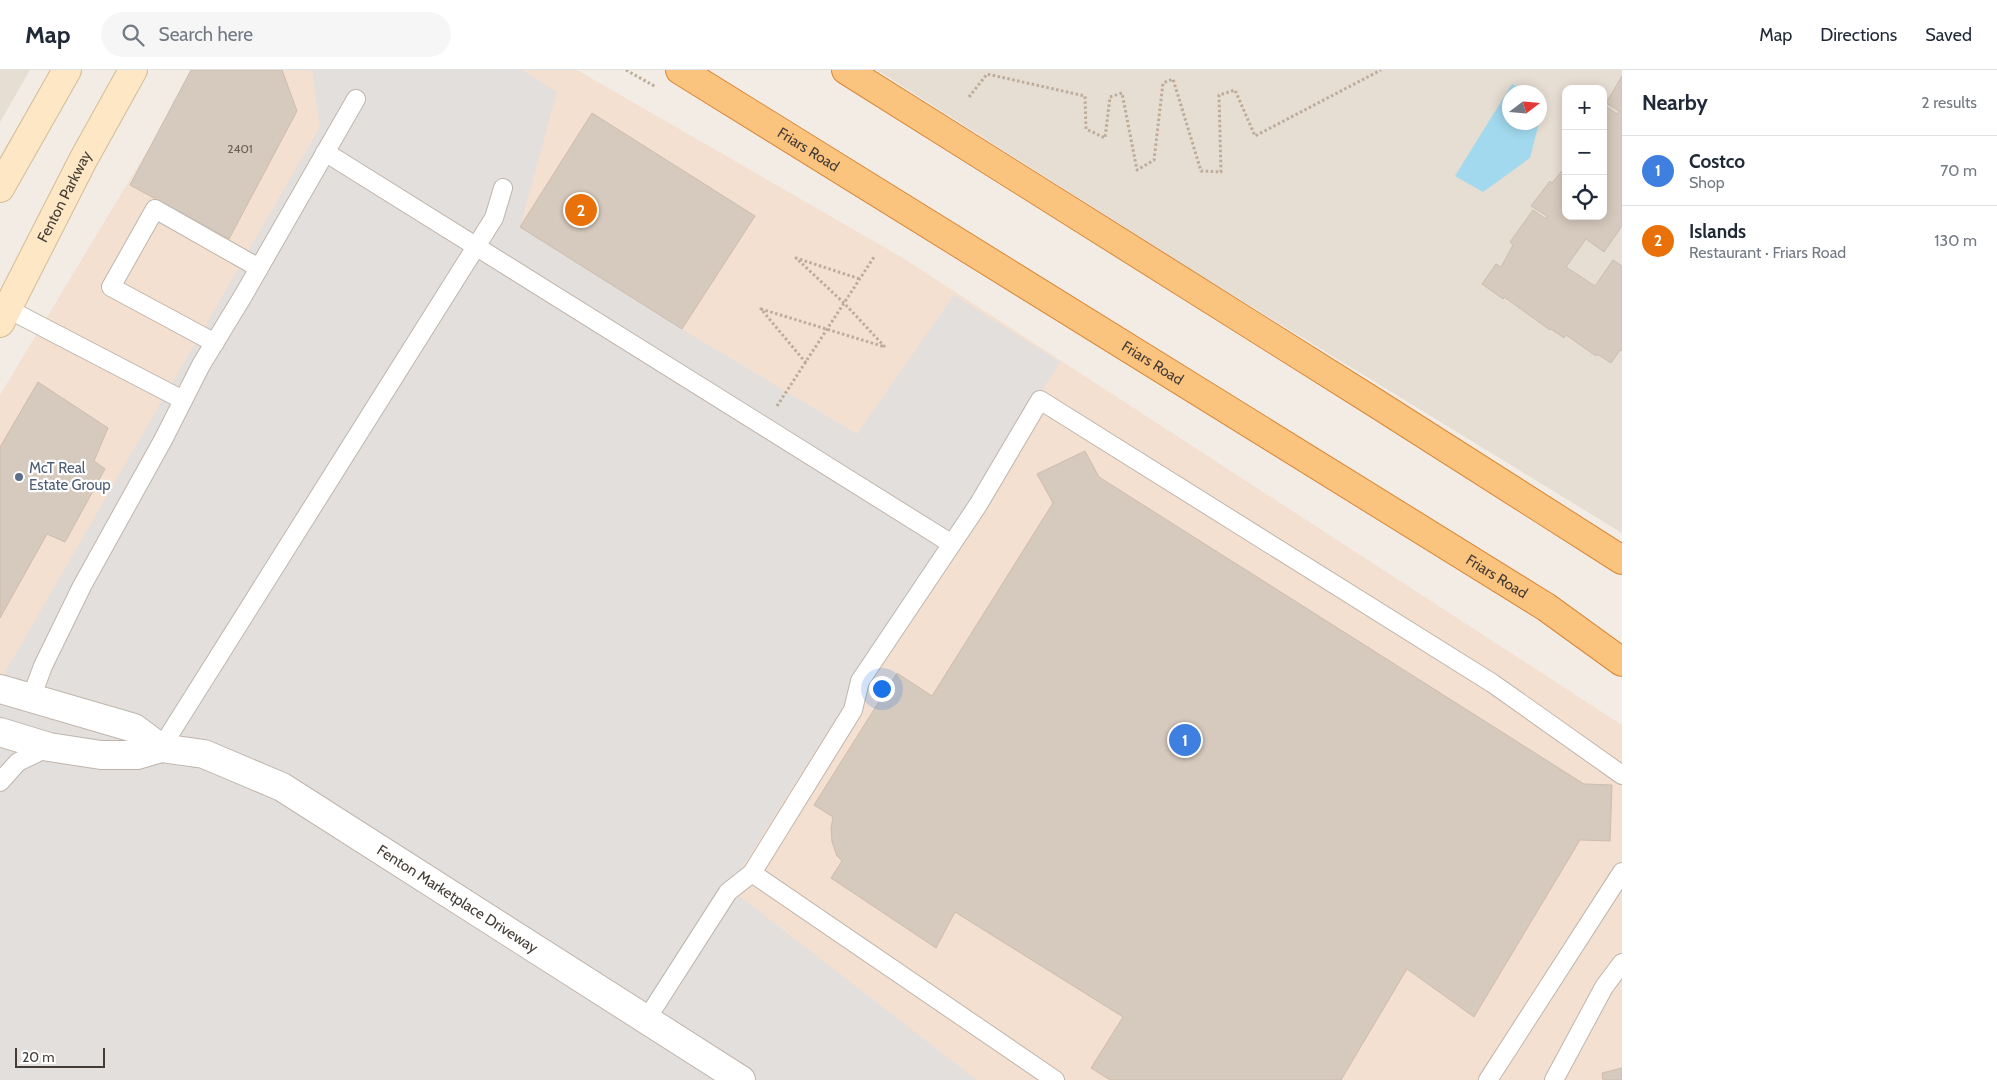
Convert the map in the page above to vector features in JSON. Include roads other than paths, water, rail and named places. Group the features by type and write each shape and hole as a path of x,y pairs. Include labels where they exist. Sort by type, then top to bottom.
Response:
{"highway":[{"name":"Friars Road","path":"680,70 1529,596 1622,662"},
{"path":"846,70 1622,560"}],"main road":[{"path":"0,188 67,70"},
{"name":"Fenton Parkway","path":"4,316 82,160 133,70"}],"street":[{"name":"Fenton Marketplace Driveway","path":"0,689 134,728 161,748"},
{"name":"Fenton Marketplace Driveway","path":"0,732 49,747 101,755 137,755 161,748 204,754 282,786 741,1080"}],"lane":[{"path":"31,698 43,666 82,586 163,440 201,365 356,99"},
{"path":"325,152 952,544"},
{"path":"161,748 494,218 503,188"},
{"path":"215,343 111,287 155,209 259,268"},
{"path":"4,316 184,400"},
{"path":"646,1020 728,892 752,873 853,710 860,681 978,505 1040,400 1492,683 1622,776"},
{"path":"0,782 18,762 49,747"},
{"path":"1488,1080 1622,872"},
{"path":"752,873 1055,1080"},
{"path":"1554,1080 1604,987 1622,963"}],"water":[{"path":"1502,100 1502,130 1537,130 1530,158 1483,192 1455,176"}],"place":[{"name":"Islands","path":"581,210"},
{"name":"McT Real Estate Group","path":"19,477"},
{"name":"Costco","path":"1185,740"}]}
